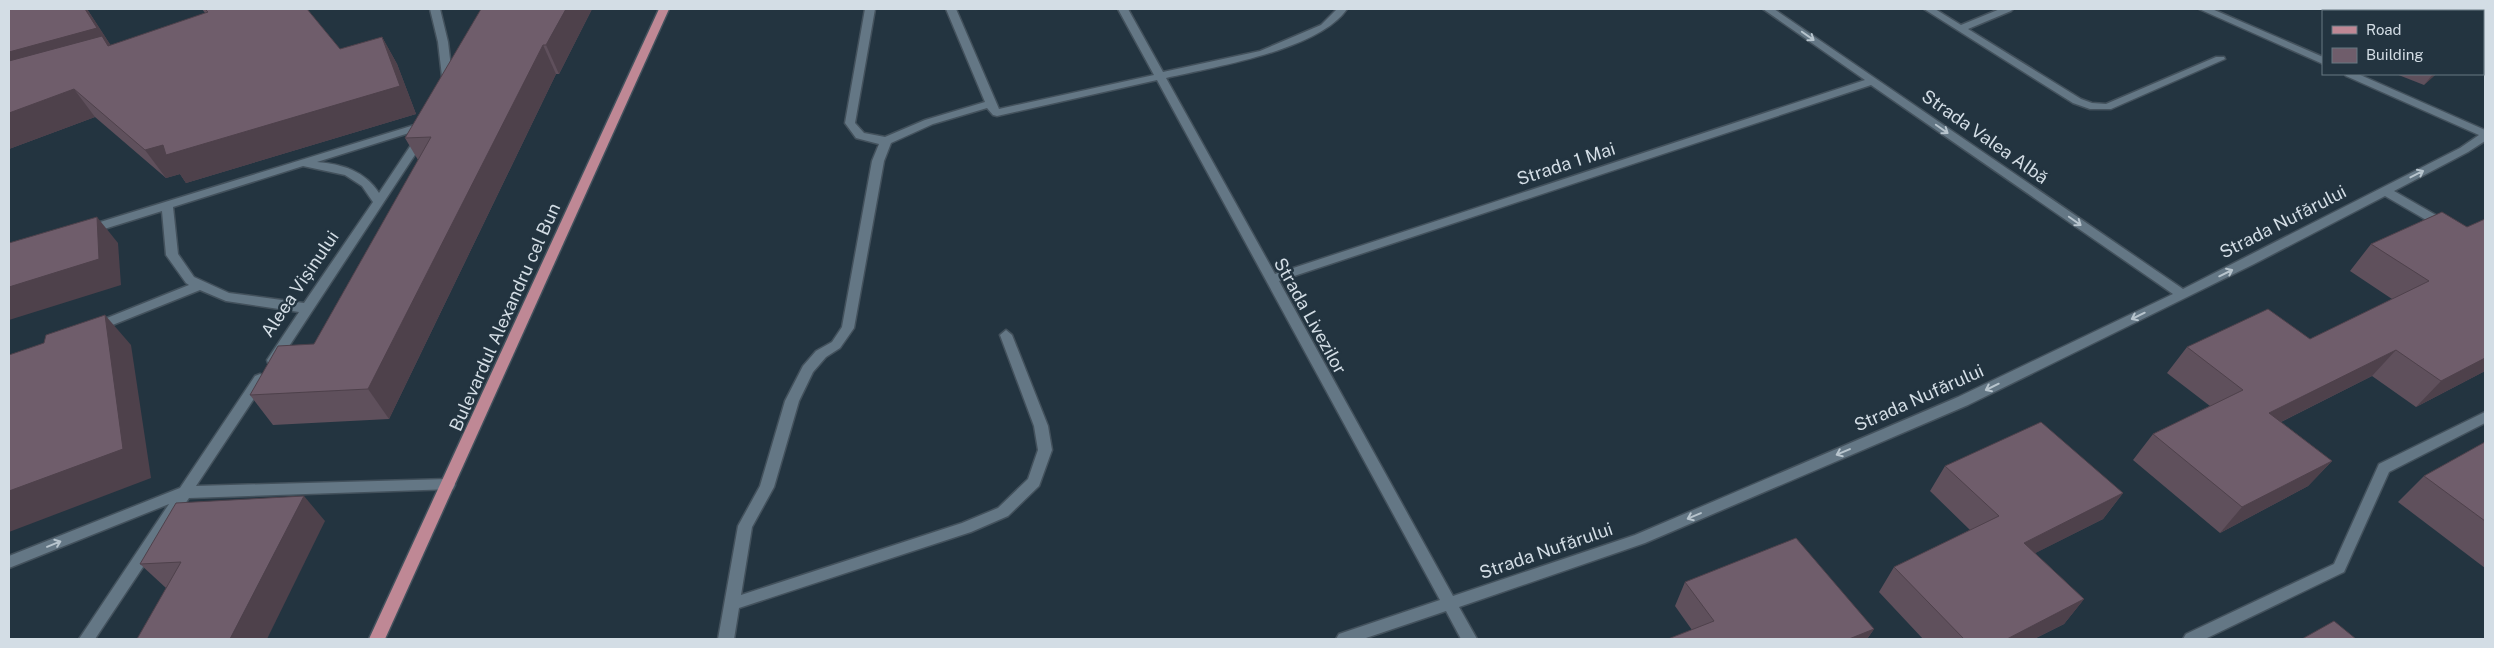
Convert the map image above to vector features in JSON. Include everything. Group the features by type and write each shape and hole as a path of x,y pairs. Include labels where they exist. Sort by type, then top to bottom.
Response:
{"main road":[{"name":"Bulevardul Alexandru cel Bun","path":"377,639 664,9"}],"street":[{"path":"435,9 443,42 446,68 448,88 445,96"},
{"path":"870,9 850,123 854,132 861,138 886,141 929,122 991,104"},
{"path":"951,9 991,104 997,113 1007,113 1263,53 1324,27 1342,9"},
{"name":"Strada Livezilor","path":"1123,9 1270,280 1469,639"},
{"name":"Strada Valea Albă","path":"1768,9 2182,294"},
{"path":"1929,9 2076,101 2090,106 2107,107 2220,60"},
{"path":"1960,29 2008,9"},
{"path":"2204,9 2322,61"},
{"path":"2352,75 2485,135"},
{"name":"Strada 1 Mai","path":"1270,280 1873,81"},
{"name":"Aleea Vișinului","path":"74,234 297,165 433,120 88,639"},
{"name":"Strada Nufărului","path":"1344,639 1640,539 1963,401 2182,294 2385,191 2485,135"},
{"path":"726,639 745,526 767,486 792,401 808,369 821,354 836,345 848,328 878,161 886,141"},
{"path":"297,165 324,166 346,170 371,188 378,201"},
{"path":"2385,191 2452,229"},
{"path":"167,205 172,255 190,280 226,297 258,303 307,308"},
{"path":"82,332 200,285"},
{"path":"732,604 966,528 1003,512 1034,482 1045,450 1041,426 1006,335"},
{"path":"2191,639 2273,598 2340,568 2384,468 2485,417"},
{"path":"9,562 185,492 448,485"}],"building":[{"path":"9,9 85,9 97,28 9,52"},
{"path":"205,9 307,9 340,49 382,37 400,86 166,155 163,145 145,150 74,89 9,113 9,61 102,36 108,46 208,12"},
{"path":"481,9 566,9 546,45 543,45 368,389 250,395 278,346 314,344 431,137 405,138"},
{"path":"2485,9 2485,18 2484,10 2384,10"},
{"path":"2442,212 2467,227 2485,219 2485,358 2441,381 2396,350 2269,413 2332,461 2242,507 2153,434 2243,390 2187,347 2268,309 2310,339 2429,281 2371,244"},
{"path":"97,217 99,259 9,287 9,243"},
{"path":"105,315 123,449 9,491 9,355 44,343 46,335"},
{"path":"2041,422 2123,493 2024,543 2084,599 2007,639 1964,639 1894,567 1999,516 1945,466"},
{"path":"2485,442 2485,521 2424,476"},
{"path":"304,496 230,639 137,639 181,562 140,564 176,503"},
{"path":"1796,538 1874,629 1849,639 1668,639 1714,621 1685,582"},
{"path":"2334,621 2356,639 2302,639"}]}
